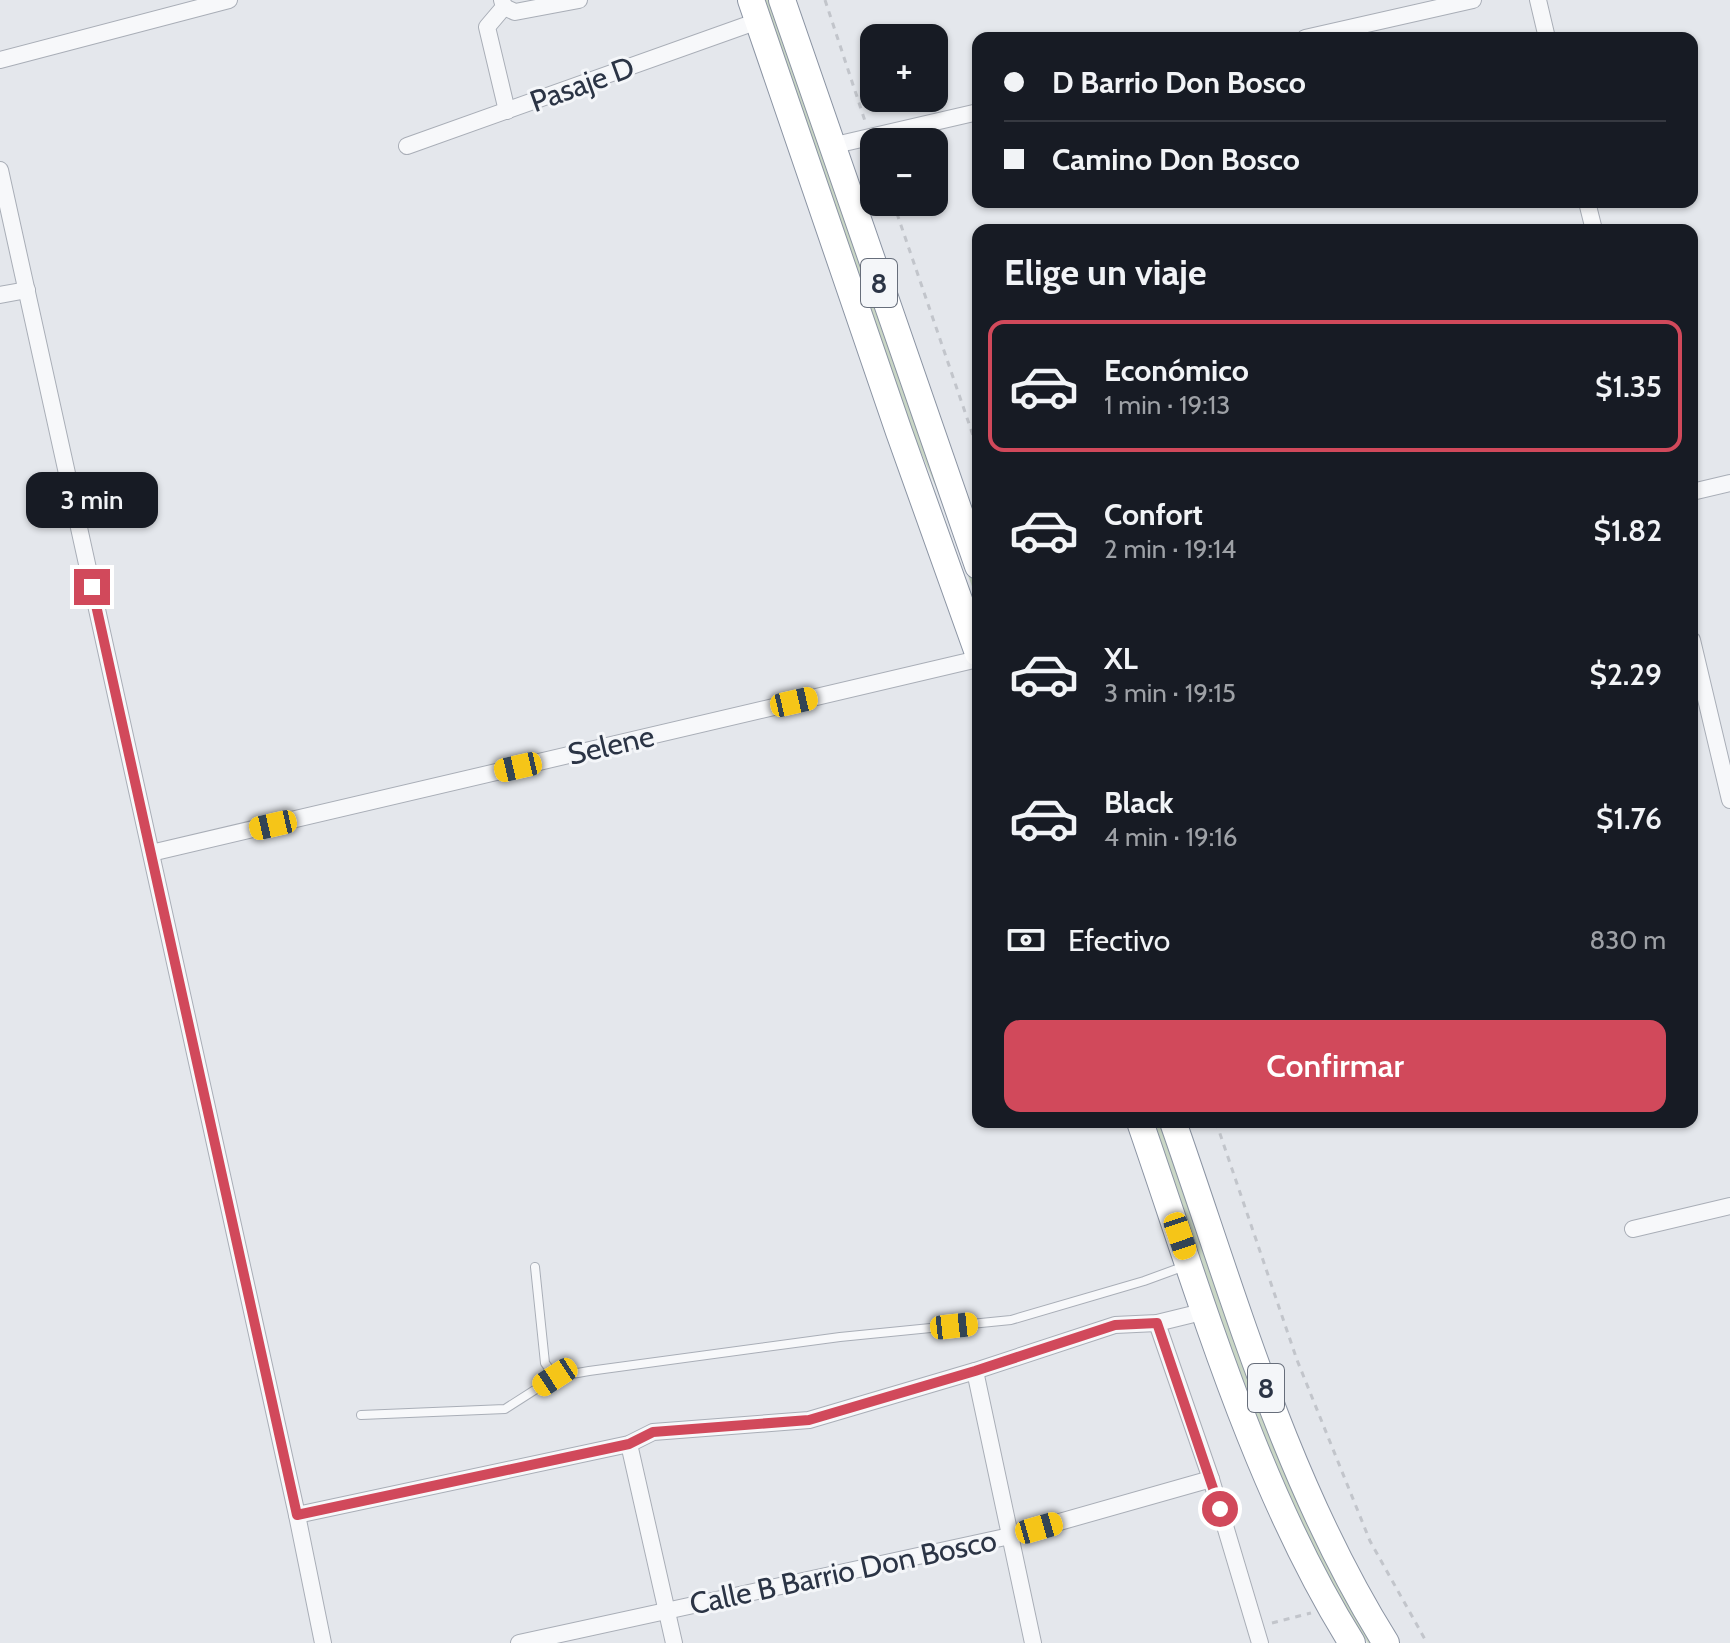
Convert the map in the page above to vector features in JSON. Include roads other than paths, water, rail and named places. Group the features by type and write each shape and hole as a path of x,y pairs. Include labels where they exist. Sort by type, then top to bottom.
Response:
{"highway":[{"name":"8","path":"782,0 972,549"},
{"name":"8","path":"754,11 972,636"},
{"name":"8","path":"1142,1128 1253,1441 1294,1538 1352,1643"},
{"name":"8","path":"1175,1128 1285,1442 1318,1521 1386,1643"}],"street":[{"path":"0,60 229,0"},
{"path":"507,111 487,27 503,4 515,12 579,0"},
{"path":"1332,32 1473,0"},
{"path":"1538,0 1546,32"},
{"name":"Pasaje D","path":"407,146 507,111 754,11"},
{"path":"831,146 972,113"},
{"path":"0,170 323,1643"},
{"path":"0,295 27,290"},
{"path":"1698,491 1730,483"},
{"name":"Selene","path":"151,853 972,660"},
{"path":"1698,665 1730,800"},
{"path":"1633,1229 1730,1206"},
{"path":"297,1515 629,1444 653,1432 809,1420 975,1371 1115,1325 1157,1323 1206,1311"},
{"path":"1157,1323 1211,1479 1259,1639"},
{"path":"975,1371 1033,1643"},
{"path":"629,1444 674,1643"},
{"name":"Calle B Barrio Don Bosco","path":"519,1643 1010,1536 1211,1479"}],"lane":[{"path":"361,1415 505,1409 555,1377 840,1337 1011,1320 1189,1265"},
{"path":"535,1267 545,1363 555,1377"}]}
